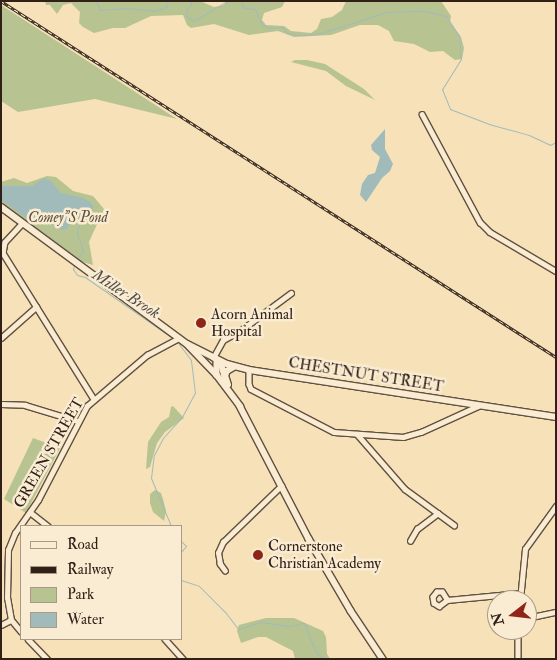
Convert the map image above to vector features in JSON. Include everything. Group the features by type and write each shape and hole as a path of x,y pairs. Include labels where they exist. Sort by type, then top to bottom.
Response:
{"main road":[{"name":"CHESTNUT STREET","path":"1,207 187,344 234,367 556,418"}],"street":[{"path":"422,114 480,222 490,232 556,272"},
{"path":"23,223 5,242 3,253 94,399"},
{"path":"217,375 217,360 223,340 236,334 290,293"},
{"path":"1,338 36,308"},
{"name":"GREEN STREET","path":"20,525 30,512 78,421 94,399 147,354 180,338"},
{"path":"187,344 231,392"},
{"path":"217,360 231,392 328,573 383,659"},
{"path":"226,379 227,371 234,367"},
{"path":"249,370 251,389 326,430 403,437 480,405"},
{"path":"1,404 25,405 78,421"},
{"path":"357,434 405,489 454,525"},
{"path":"225,571 220,564 218,553 223,542 281,486"},
{"path":"520,590 525,550 556,506"},
{"path":"30,512 47,525"},
{"path":"410,541 416,529 438,513"},
{"name":"GREEN STREET","path":"11,620 7,598 8,550 14,533 20,525"},
{"path":"1,549 8,550"},
{"path":"447,600 487,596"},
{"path":"537,616 556,612"},
{"path":"1,625 11,620 20,631"},
{"path":"29,640 47,659"},
{"path":"166,640 183,659"},
{"path":"518,640 518,659"}],"green space":[{"path":"45,1 200,1 214,7 224,5 226,1 285,1 282,7 264,13 262,20 266,25 284,26 291,31 311,33 317,29 321,19 332,17 342,10 346,1 441,1 451,16 450,22 461,37 464,48 462,59 455,60 443,51 430,52 414,44 394,41 389,31 378,25 360,25 331,35 294,37 278,31 249,35 214,24 191,28 187,25 183,15 151,16 125,28 113,28 94,33 79,23 80,12 71,3 63,5 57,14 50,5 46,5"},
{"path":"1,5 177,119 95,99 18,112 1,101"},
{"path":"307,60 325,64 364,89 375,100 346,86 326,71 291,62"},
{"name":"Comey\"S Pond","path":"47,176 56,177 73,191 93,196 104,209 89,242 93,265 79,261 1,203 1,182 14,178 27,183"},
{"path":"173,406 184,418 165,432 157,443 150,467 146,469 148,442 161,422 169,417 171,407"},
{"path":"33,438 60,448 26,513 4,499"},
{"path":"155,490 161,493 163,499 166,511 164,521 153,512 150,503 150,494"},
{"path":"266,618 294,618 323,631 326,637 327,654 330,659 295,659 293,651 266,637 258,637 241,643 237,631 239,625"}],"water":[{"path":"385,129 385,149 393,164 390,171 382,178 366,202 360,195 362,184 368,175 375,173 380,157 372,150 371,145"},
{"path":"44,178 51,181 61,193 83,198 94,207 87,211 81,208 73,211 69,215 70,222 67,229 62,230 44,220 26,218 1,200 1,186 32,186"}],"waterway":[{"path":"96,1 100,10 127,8 154,11 166,7 168,1"},
{"path":"190,1 191,4 187,9 186,16 194,21 227,1"},
{"path":"240,1 244,8 255,9 262,25 270,28 282,27 287,33 304,35 321,33 387,12 424,11 446,16 459,36 461,59 442,89 450,109 489,124 529,135 550,145 556,142"},
{"name":"Miller Brook","path":"77,259 83,251 77,234 81,215 78,208"},
{"name":"Miller Brook","path":"74,265 73,269 77,275 85,277 171,337"},
{"name":"Miller Brook","path":"171,525 151,478 154,455 163,438 182,417 195,393 191,360 179,344"},
{"name":"Miller Brook","path":"182,542 186,546 182,551"},
{"name":"Miller Brook","path":"182,580 199,586 226,613 238,629 261,622 291,626 304,623 316,653 324,659"}],"railway":[{"path":"1,1 556,357"}],"place":[{"name":"Acorn Animal Hospital","path":"201,323"},
{"name":"Cornerstone Christian Academy","path":"258,555"}]}
